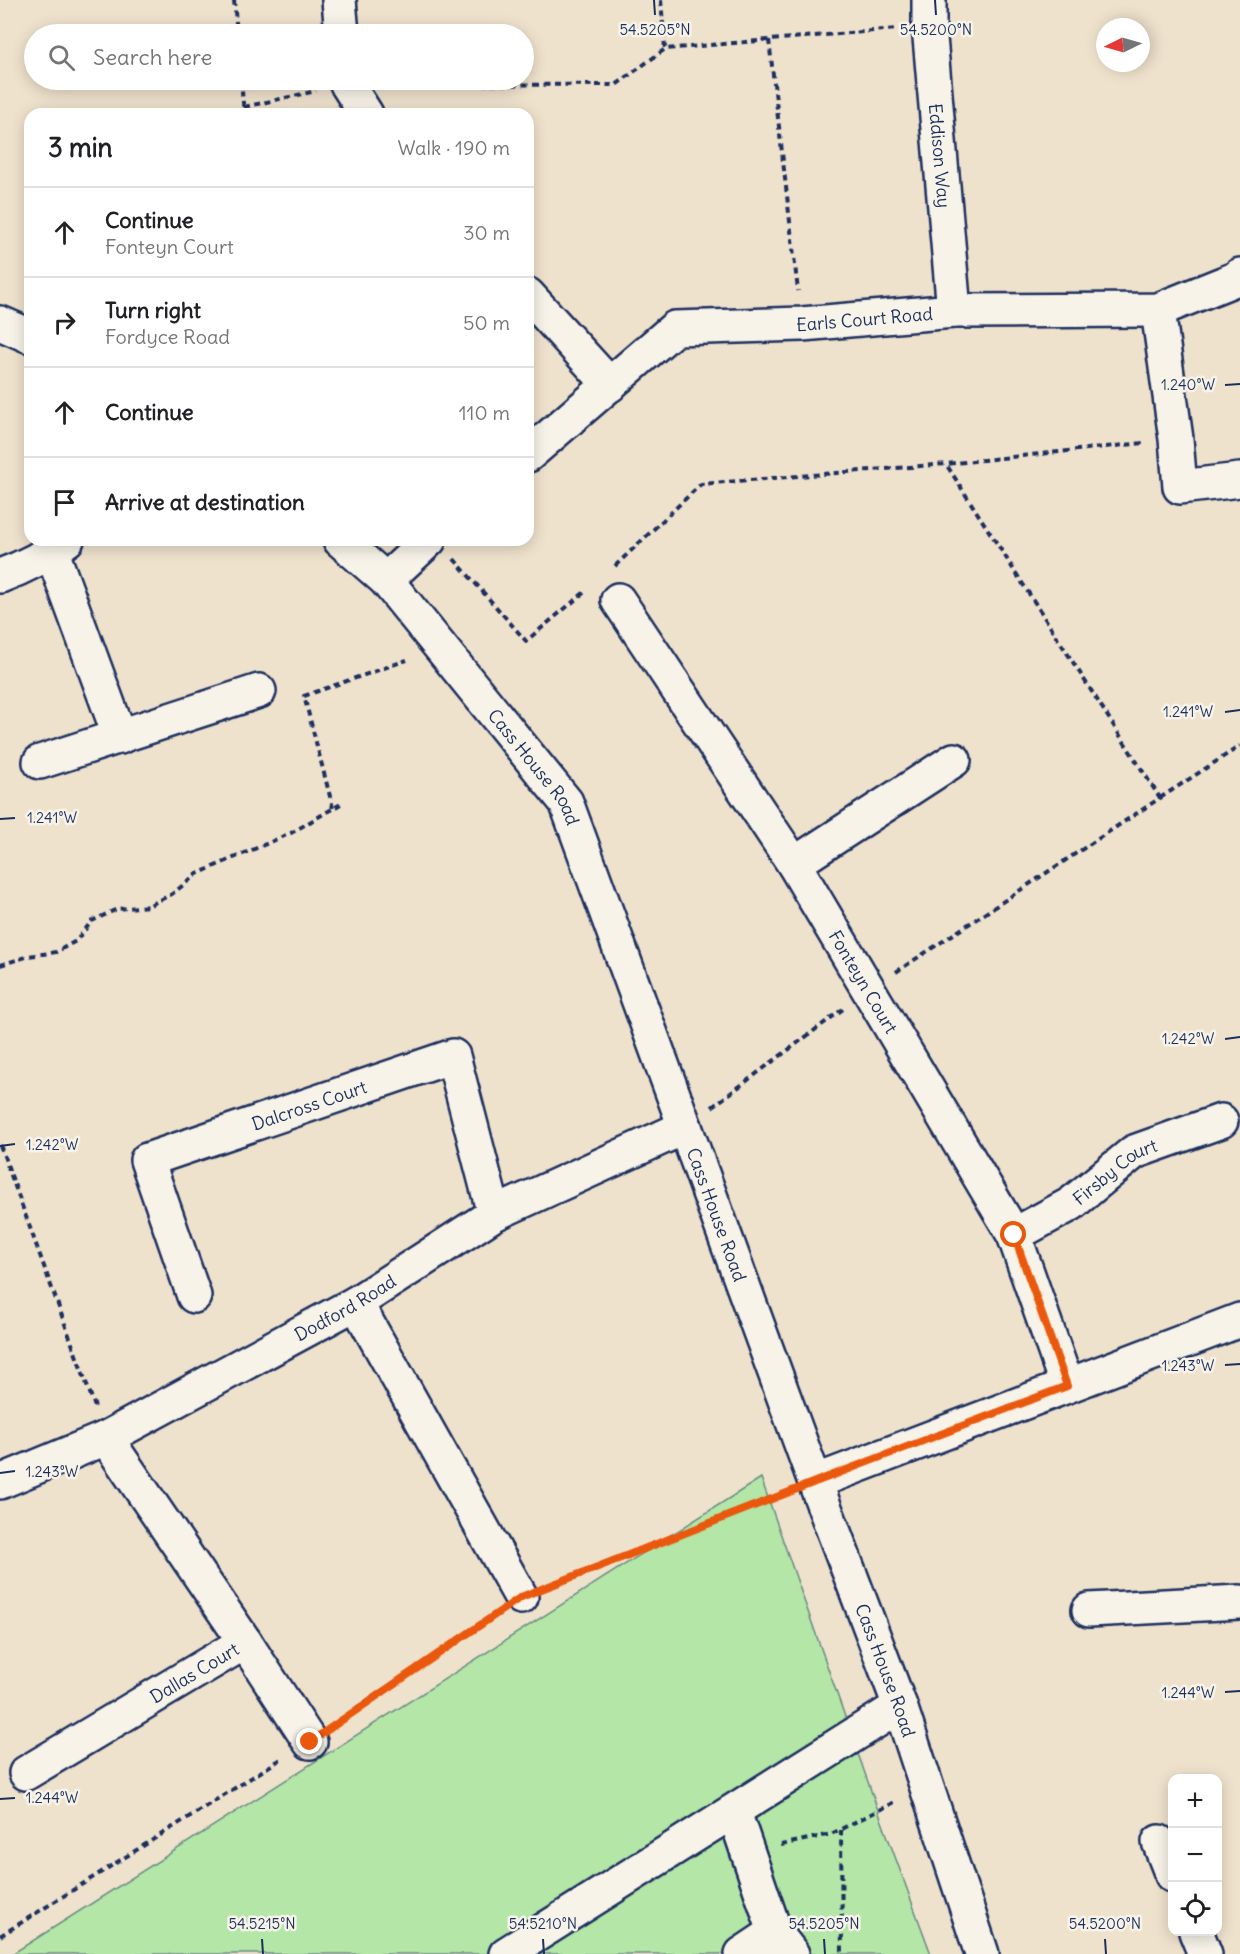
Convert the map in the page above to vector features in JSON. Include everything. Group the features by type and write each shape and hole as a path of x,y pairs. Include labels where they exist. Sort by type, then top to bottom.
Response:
{"street":[{"path":"339,0 341,24"},
{"name":"Eddison Way","path":"929,13 954,311"},
{"path":"352,90 362,108"},
{"name":"Earls Court Road","path":"534,450 675,328 802,324 954,311 1158,310 1240,275"},
{"path":"534,303 610,385"},
{"path":"1158,310 1176,439 1180,488 1240,480"},
{"path":"0,323 24,333"},
{"path":"0,576 26,567 60,546 120,737"},
{"name":"Cass House Road","path":"347,546 386,580 566,802 815,1482 900,1706 982,1954"},
{"path":"386,580 441,548"},
{"name":"Fonteyn Court","path":"610,589 794,864 1014,1235 1067,1386"},
{"path":"40,762 259,691"},
{"path":"794,864 954,760"},
{"name":"Dalcross Court","path":"194,1296 147,1160 453,1056 494,1214"},
{"name":"Firsby Court","path":"1014,1235 1071,1204 1134,1152 1221,1121"},
{"name":"Dodford Road","path":"0,1482 106,1438 356,1303 494,1214 685,1127"},
{"path":"356,1303 521,1597"},
{"path":"815,1482 1240,1320"},
{"name":"Dallas Court","path":"26,1773 245,1642 106,1438"},
{"path":"1089,1610 1240,1602"},
{"path":"245,1642 310,1742"},
{"path":"506,1954 900,1706"},
{"path":"734,1812 783,1943 742,1954"},
{"path":"1159,1842 1168,1863"},
{"path":"1198,1936 1206,1954"}],"path":[{"path":"234,0 236,24"},
{"path":"661,0 665,49"},
{"path":"534,84 616,85 665,49 769,40 929,13"},
{"path":"769,40 802,324"},
{"path":"242,90 244,106 313,90"},
{"path":"441,548 526,641 610,589 701,484 946,464 1176,439"},
{"path":"946,464 1160,798"},
{"path":"333,808 304,696 442,648"},
{"path":"685,1127 870,990 1240,746"},
{"path":"0,964 56,952 76,941 92,921 117,909 148,906 172,894 197,874 291,833 344,802"},
{"path":"0,1145 106,1438"},
{"path":"0,1936 310,1742 521,1597 815,1482"},
{"path":"751,1861 784,1843 841,1830 927,1786"},
{"path":"841,1830 842,1954"}],"green space":[{"path":"761,1478 931,1954 12,1954"}],"route":[{"path":"310,1742 521,1597 1067,1386 1014,1235"}]}
